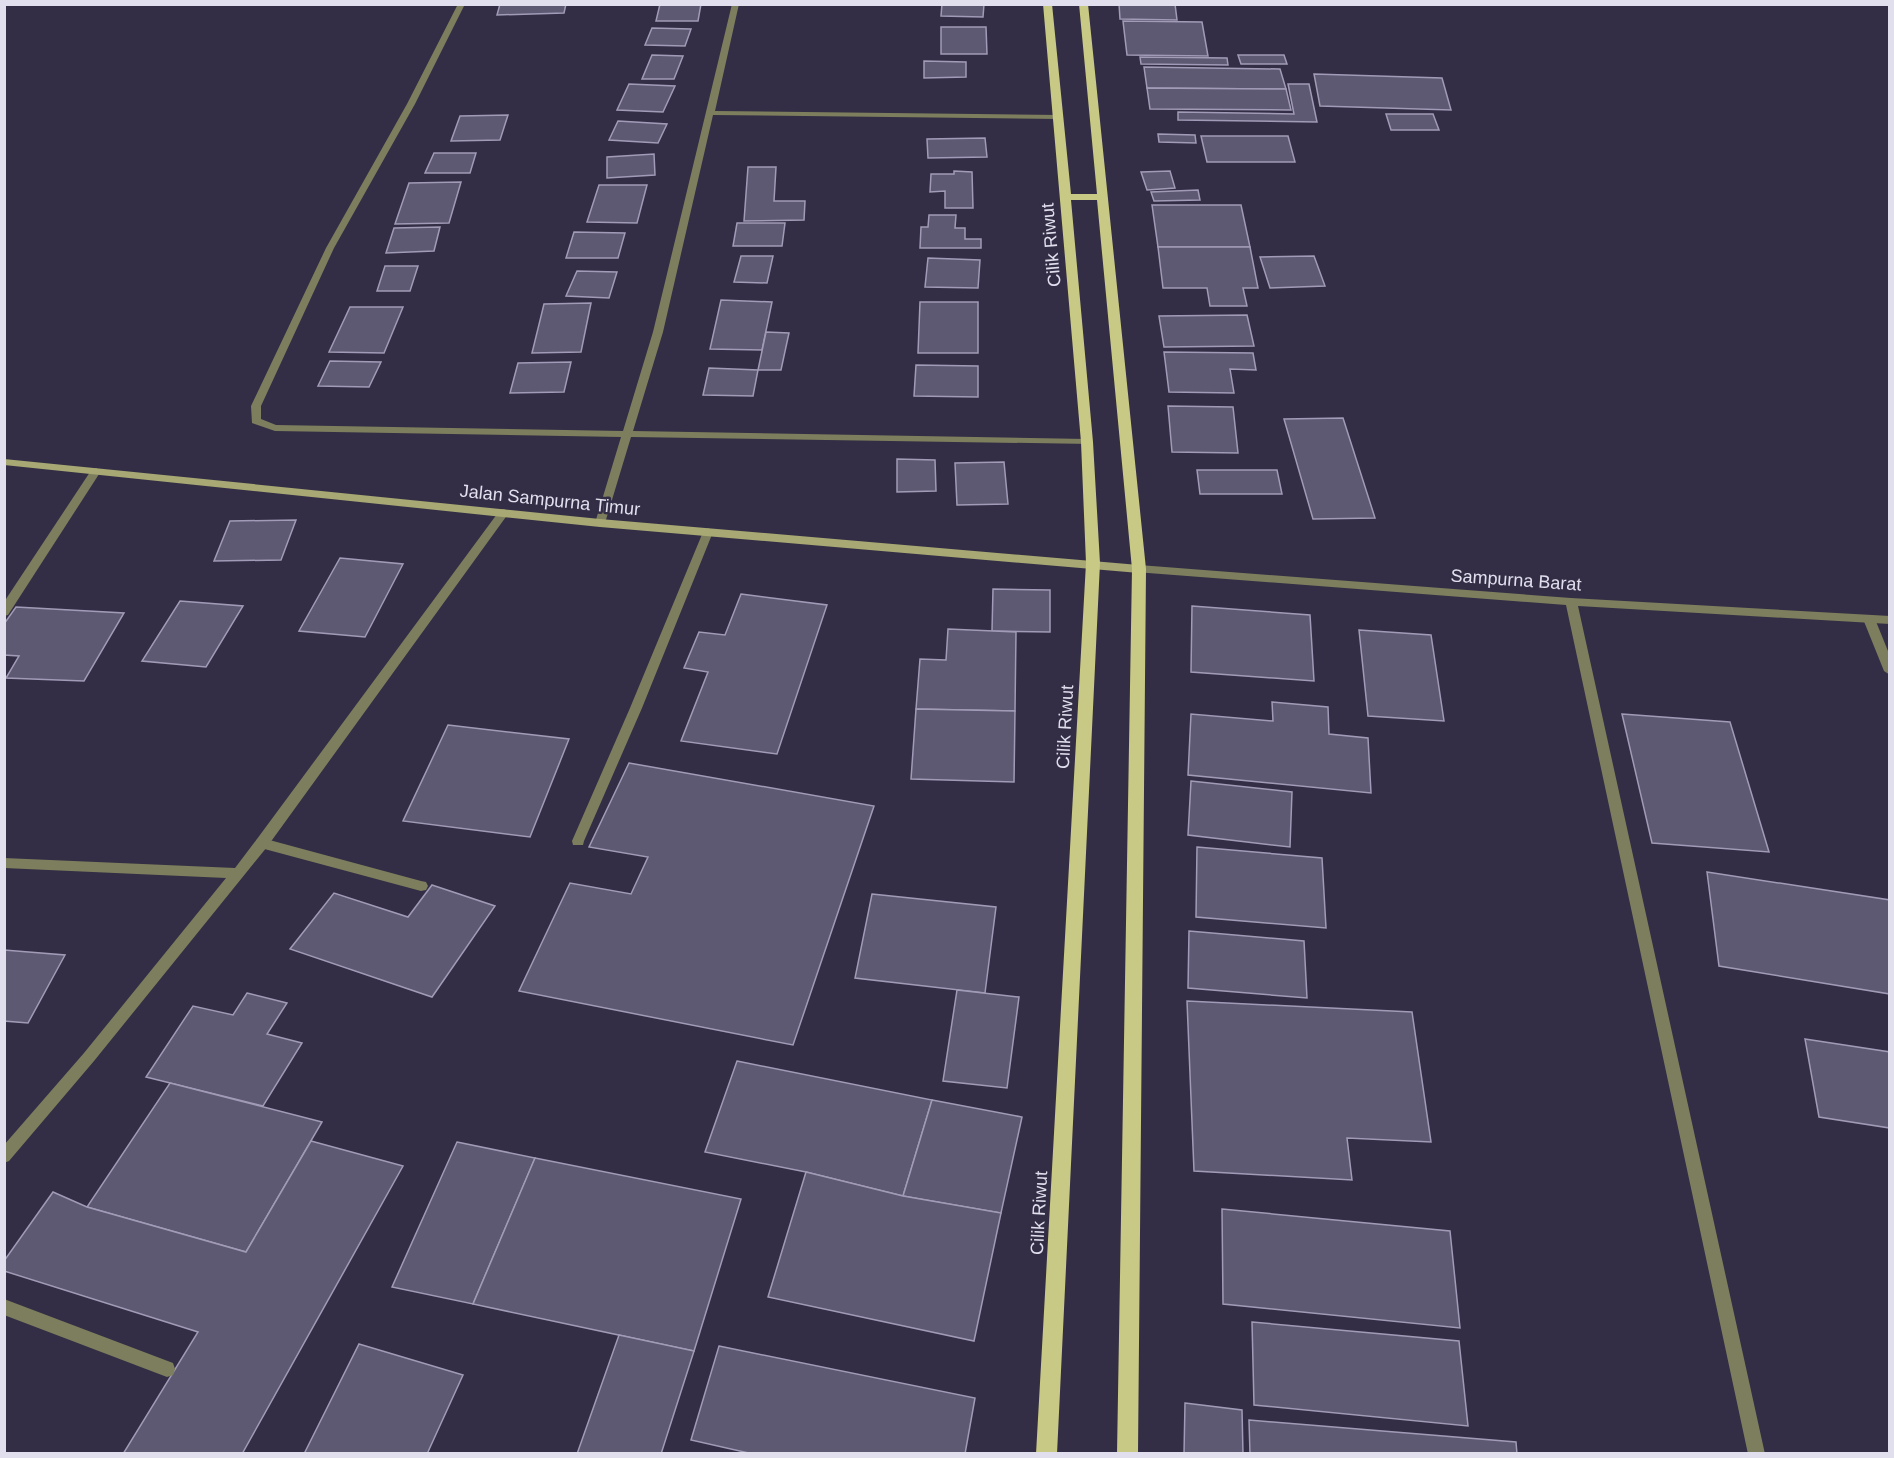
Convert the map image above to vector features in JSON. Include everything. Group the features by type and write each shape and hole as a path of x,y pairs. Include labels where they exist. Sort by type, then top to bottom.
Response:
{"main road":[{"name":"Cilik Riwut","path":"1046,1454 1093,563 1087,442 1047,4"},
{"path":"1083,4 1139,568 1127,1454"},
{"path":"1066,197 1102,197"}],"street":[{"path":"462,4 411,104 330,248 256,406 256,421 275,428 1087,442"},
{"path":"600,523 658,332 736,4"},
{"path":"710,113 1059,117"},
{"name":"Jalan Sampurna Timur","path":"4,462 600,523 1139,568"},
{"path":"4,612 96,471"},
{"path":"4,1156 89,1057 262,843 504,512"},
{"path":"578,841 636,708 708,532"},
{"name":"Sampurna Barat","path":"1139,568 1571,602 1890,620"},
{"path":"1571,602 1757,1454"},
{"path":"1869,619 1890,671"},
{"path":"262,843 421,886"},
{"path":"4,863 237,873"},
{"path":"4,1307 167,1369"}],"building":[{"path":"500,4 566,4 564,13 497,15"},
{"path":"660,4 701,4 698,21 656,21"},
{"path":"942,4 984,4 983,17 941,16"},
{"path":"1119,4 1175,4 1177,20 1120,19"},
{"path":"1123,21 1202,22 1208,56 1127,55"},
{"path":"941,27 986,27 987,54 941,54"},
{"path":"652,28 691,29 685,46 645,45"},
{"path":"652,55 683,56 674,79 642,79"},
{"path":"1238,55 1284,55 1287,64 1241,64"},
{"path":"1140,57 1227,58 1228,65 1141,64"},
{"path":"924,61 966,62 966,77 924,78"},
{"path":"1144,67 1280,69 1286,89 1147,88"},
{"path":"1314,74 1442,78 1451,110 1320,106"},
{"path":"629,84 675,86 663,112 617,110"},
{"path":"1288,84 1309,84 1317,122 1178,120 1178,112 1294,114"},
{"path":"1147,88 1286,89 1291,110 1150,109"},
{"path":"1386,114 1433,114 1439,130 1391,130"},
{"path":"508,115 500,140 451,141 460,116"},
{"path":"618,121 667,124 658,143 609,140"},
{"path":"1158,134 1195,135 1196,143 1159,142"},
{"path":"1201,136 1288,136 1295,162 1207,162"},
{"path":"985,138 987,157 928,158 927,139"},
{"path":"434,153 476,153 470,173 425,173"},
{"path":"654,154 655,175 607,178 607,157"},
{"path":"748,167 776,167 774,201 805,201 804,220 744,221"},
{"path":"954,171 972,172 973,208 945,208 945,191 930,192 931,174 954,174"},
{"path":"1170,171 1175,188 1147,190 1141,172"},
{"path":"461,182 449,223 395,224 409,183"},
{"path":"599,185 647,185 637,223 587,222"},
{"path":"1198,190 1200,200 1154,201 1151,192"},
{"path":"1152,205 1241,205 1250,247 1158,247"},
{"path":"929,215 956,215 955,228 965,228 965,239 981,239 981,248 920,248 921,227 928,227"},
{"path":"737,223 785,223 782,246 733,246"},
{"path":"440,227 434,251 386,253 394,228"},
{"path":"574,232 625,233 618,258 566,258"},
{"path":"1158,247 1250,247 1258,288 1243,288 1247,306 1210,306 1207,288 1163,288"},
{"path":"741,256 773,256 767,283 734,282"},
{"path":"1314,256 1325,286 1270,288 1260,257"},
{"path":"928,258 980,260 978,288 925,287"},
{"path":"385,266 418,266 410,291 377,291"},
{"path":"577,271 617,272 609,298 566,296"},
{"path":"721,300 772,302 762,350 710,349"},
{"path":"920,302 978,302 978,353 918,353"},
{"path":"591,303 581,352 532,353 544,304"},
{"path":"350,307 403,307 384,353 329,352"},
{"path":"1247,315 1254,346 1164,347 1159,316"},
{"path":"766,332 789,333 781,370 758,370"},
{"path":"1164,352 1253,353 1256,370 1230,369 1234,393 1169,392"},
{"path":"330,361 381,362 369,387 318,386"},
{"path":"571,362 564,392 510,393 518,363"},
{"path":"916,365 978,366 978,397 914,396"},
{"path":"709,368 758,370 753,396 703,395"},
{"path":"1168,406 1233,407 1238,453 1172,452"},
{"path":"1343,418 1375,518 1313,519 1284,419"},
{"path":"897,459 935,460 936,491 897,492"},
{"path":"1004,462 1008,504 957,505 955,463"},
{"path":"1197,470 1277,470 1282,494 1200,494"},
{"path":"296,520 281,560 214,561 230,521"},
{"path":"340,558 403,564 365,637 299,631"},
{"path":"993,589 1050,590 1050,632 992,631"},
{"path":"741,594 827,605 777,754 681,741 708,672 684,668 699,632 725,635"},
{"path":"180,601 243,606 206,667 142,661"},
{"path":"1192,606 1310,615 1314,681 1191,672"},
{"path":"16,607 124,613 84,681 6,678 19,656 4,655 4,624"},
{"path":"948,629 1016,632 1015,711 916,709 920,659 946,660"},
{"path":"1359,630 1431,635 1444,721 1368,716"},
{"path":"1272,702 1328,707 1329,734 1368,738 1371,793 1188,775 1191,714 1273,721"},
{"path":"916,709 1015,711 1014,782 911,779"},
{"path":"1622,714 1730,722 1769,852 1652,843"},
{"path":"448,725 569,739 530,837 403,821"},
{"path":"629,763 874,806 793,1045 519,991 570,883 631,894 648,857 589,847"},
{"path":"1191,781 1292,792 1290,847 1188,835"},
{"path":"1197,847 1322,858 1326,928 1196,917"},
{"path":"1707,872 1890,900 1890,994 1719,966"},
{"path":"432,885 495,906 432,997 290,949 334,893 408,917"},
{"path":"872,894 996,907 985,993 855,978"},
{"path":"1189,931 1304,941 1307,998 1188,988"},
{"path":"4,950 65,955 28,1023 4,1021"},
{"path":"957,990 1019,997 1007,1088 943,1081"},
{"path":"247,993 287,1003 267,1034 302,1043 263,1106 146,1077 193,1006 233,1015"},
{"path":"1187,1001 1412,1012 1431,1142 1347,1138 1352,1180 1194,1171"},
{"path":"1805,1039 1890,1052 1890,1128 1819,1117"},
{"path":"737,1061 932,1100 903,1196 806,1172 705,1152"},
{"path":"170,1083 322,1122 246,1252 87,1207"},
{"path":"932,1100 1022,1117 1001,1213 903,1196"},
{"path":"311,1141 403,1166 242,1454 123,1454 198,1332 4,1271 4,1261 53,1192 87,1207 246,1252"},
{"path":"457,1142 535,1158 473,1304 392,1287"},
{"path":"535,1158 741,1199 694,1351 473,1304"},
{"path":"806,1172 903,1196 1001,1213 974,1341 768,1297"},
{"path":"1222,1209 1450,1231 1460,1328 1223,1304"},
{"path":"1252,1322 1459,1341 1468,1426 1254,1405"},
{"path":"619,1335 694,1351 661,1454 577,1454"},
{"path":"359,1344 463,1375 427,1454 304,1454"},
{"path":"719,1346 975,1398 965,1454 753,1454 691,1440"},
{"path":"1185,1403 1242,1410 1243,1454 1184,1454"},
{"path":"1249,1420 1516,1442 1517,1454 1250,1454"}]}
